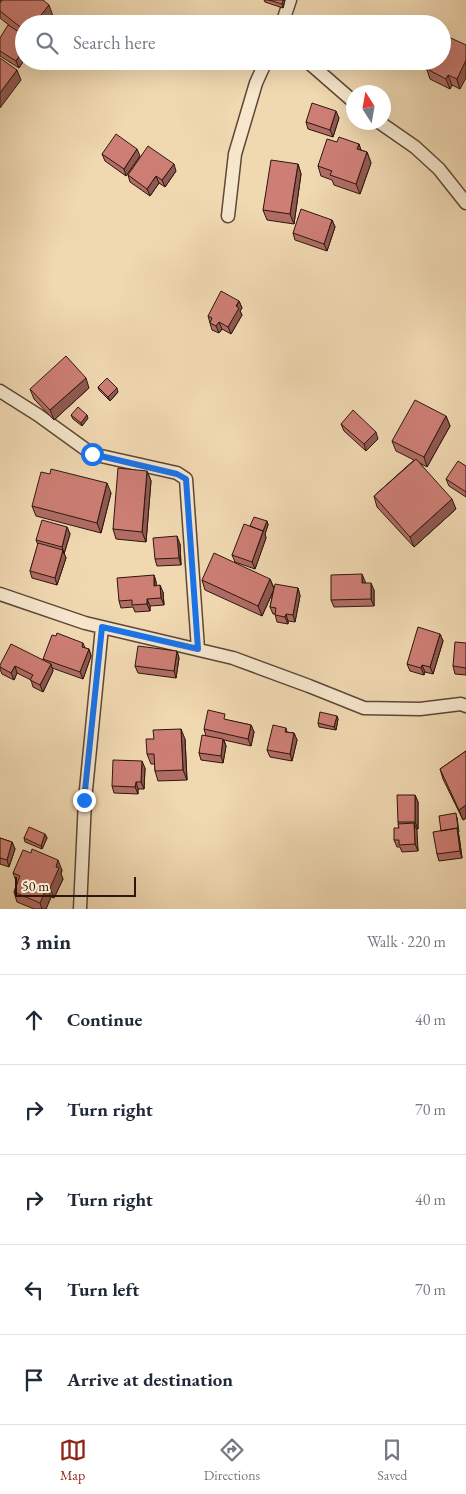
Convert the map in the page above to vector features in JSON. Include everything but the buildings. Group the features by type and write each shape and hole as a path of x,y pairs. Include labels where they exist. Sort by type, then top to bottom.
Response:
{"street":[{"path":"285,15 290,0"},
{"path":"228,216 235,154 256,83 262,70"},
{"path":"317,70 346,95"},
{"path":"391,130 415,147 439,169 466,203"},
{"path":"0,391 38,415 92,454 177,474 186,479 198,649"},
{"path":"0,594 85,623 233,658 364,708 420,710 461,704 466,706"},
{"path":"80,909 84,800 102,627"}],"route":[{"path":"84,800 102,627 198,649 186,479 177,474 92,454"}]}
